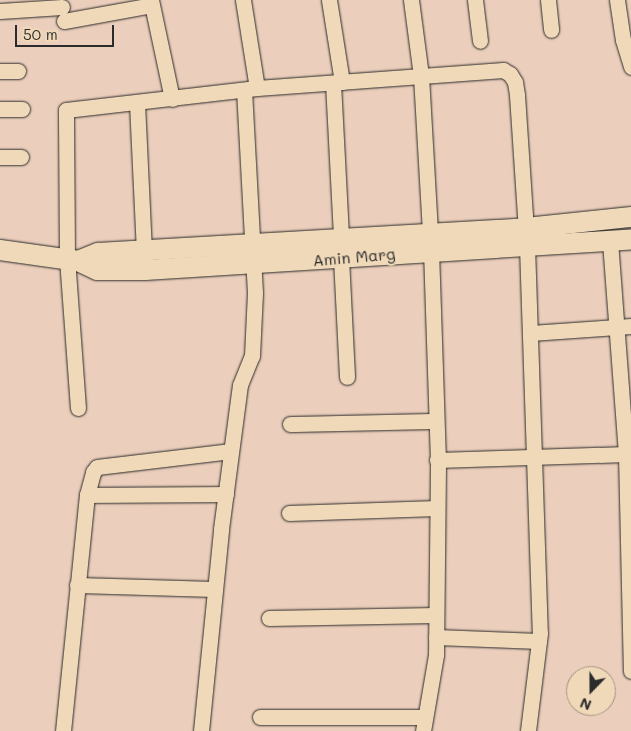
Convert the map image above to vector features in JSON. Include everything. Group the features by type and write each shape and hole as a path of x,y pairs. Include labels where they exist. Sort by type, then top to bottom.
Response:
{"main road":[{"name":"Amin Marg","path":"527,237 631,217"},
{"name":"Amin Marg","path":"73,260 98,253 251,245 341,248 527,237 610,241 631,239"},
{"name":"Amin Marg","path":"0,250 73,260 97,270 144,270 252,265 341,248"}],"street":[{"path":"202,731 215,588 231,451 240,385 252,356 254,293 247,120 251,89 243,0"},
{"path":"329,0 337,82 341,248 347,377"},
{"path":"260,716 424,724 436,655 437,460 430,242 421,76 411,0"},
{"path":"475,0 480,41"},
{"path":"548,0 551,30"},
{"path":"617,0 623,40 631,67"},
{"path":"0,11 63,14 151,3 172,99"},
{"path":"78,408 66,110 251,89 337,82 503,70 510,74 515,82 517,95 527,237 531,333 539,641 528,731"},
{"path":"0,71 18,71"},
{"path":"137,103 144,252"},
{"path":"0,109 22,109"},
{"path":"0,157 21,157"},
{"path":"610,241 624,326 631,671"},
{"path":"531,333 624,326"},
{"path":"290,424 436,421"},
{"path":"63,731 87,495 93,472 97,467 231,451"},
{"path":"437,460 626,454"},
{"path":"87,495 226,494"},
{"path":"289,513 437,508"},
{"path":"77,585 215,588"},
{"path":"269,618 436,615"},
{"path":"436,637 539,641"}]}
